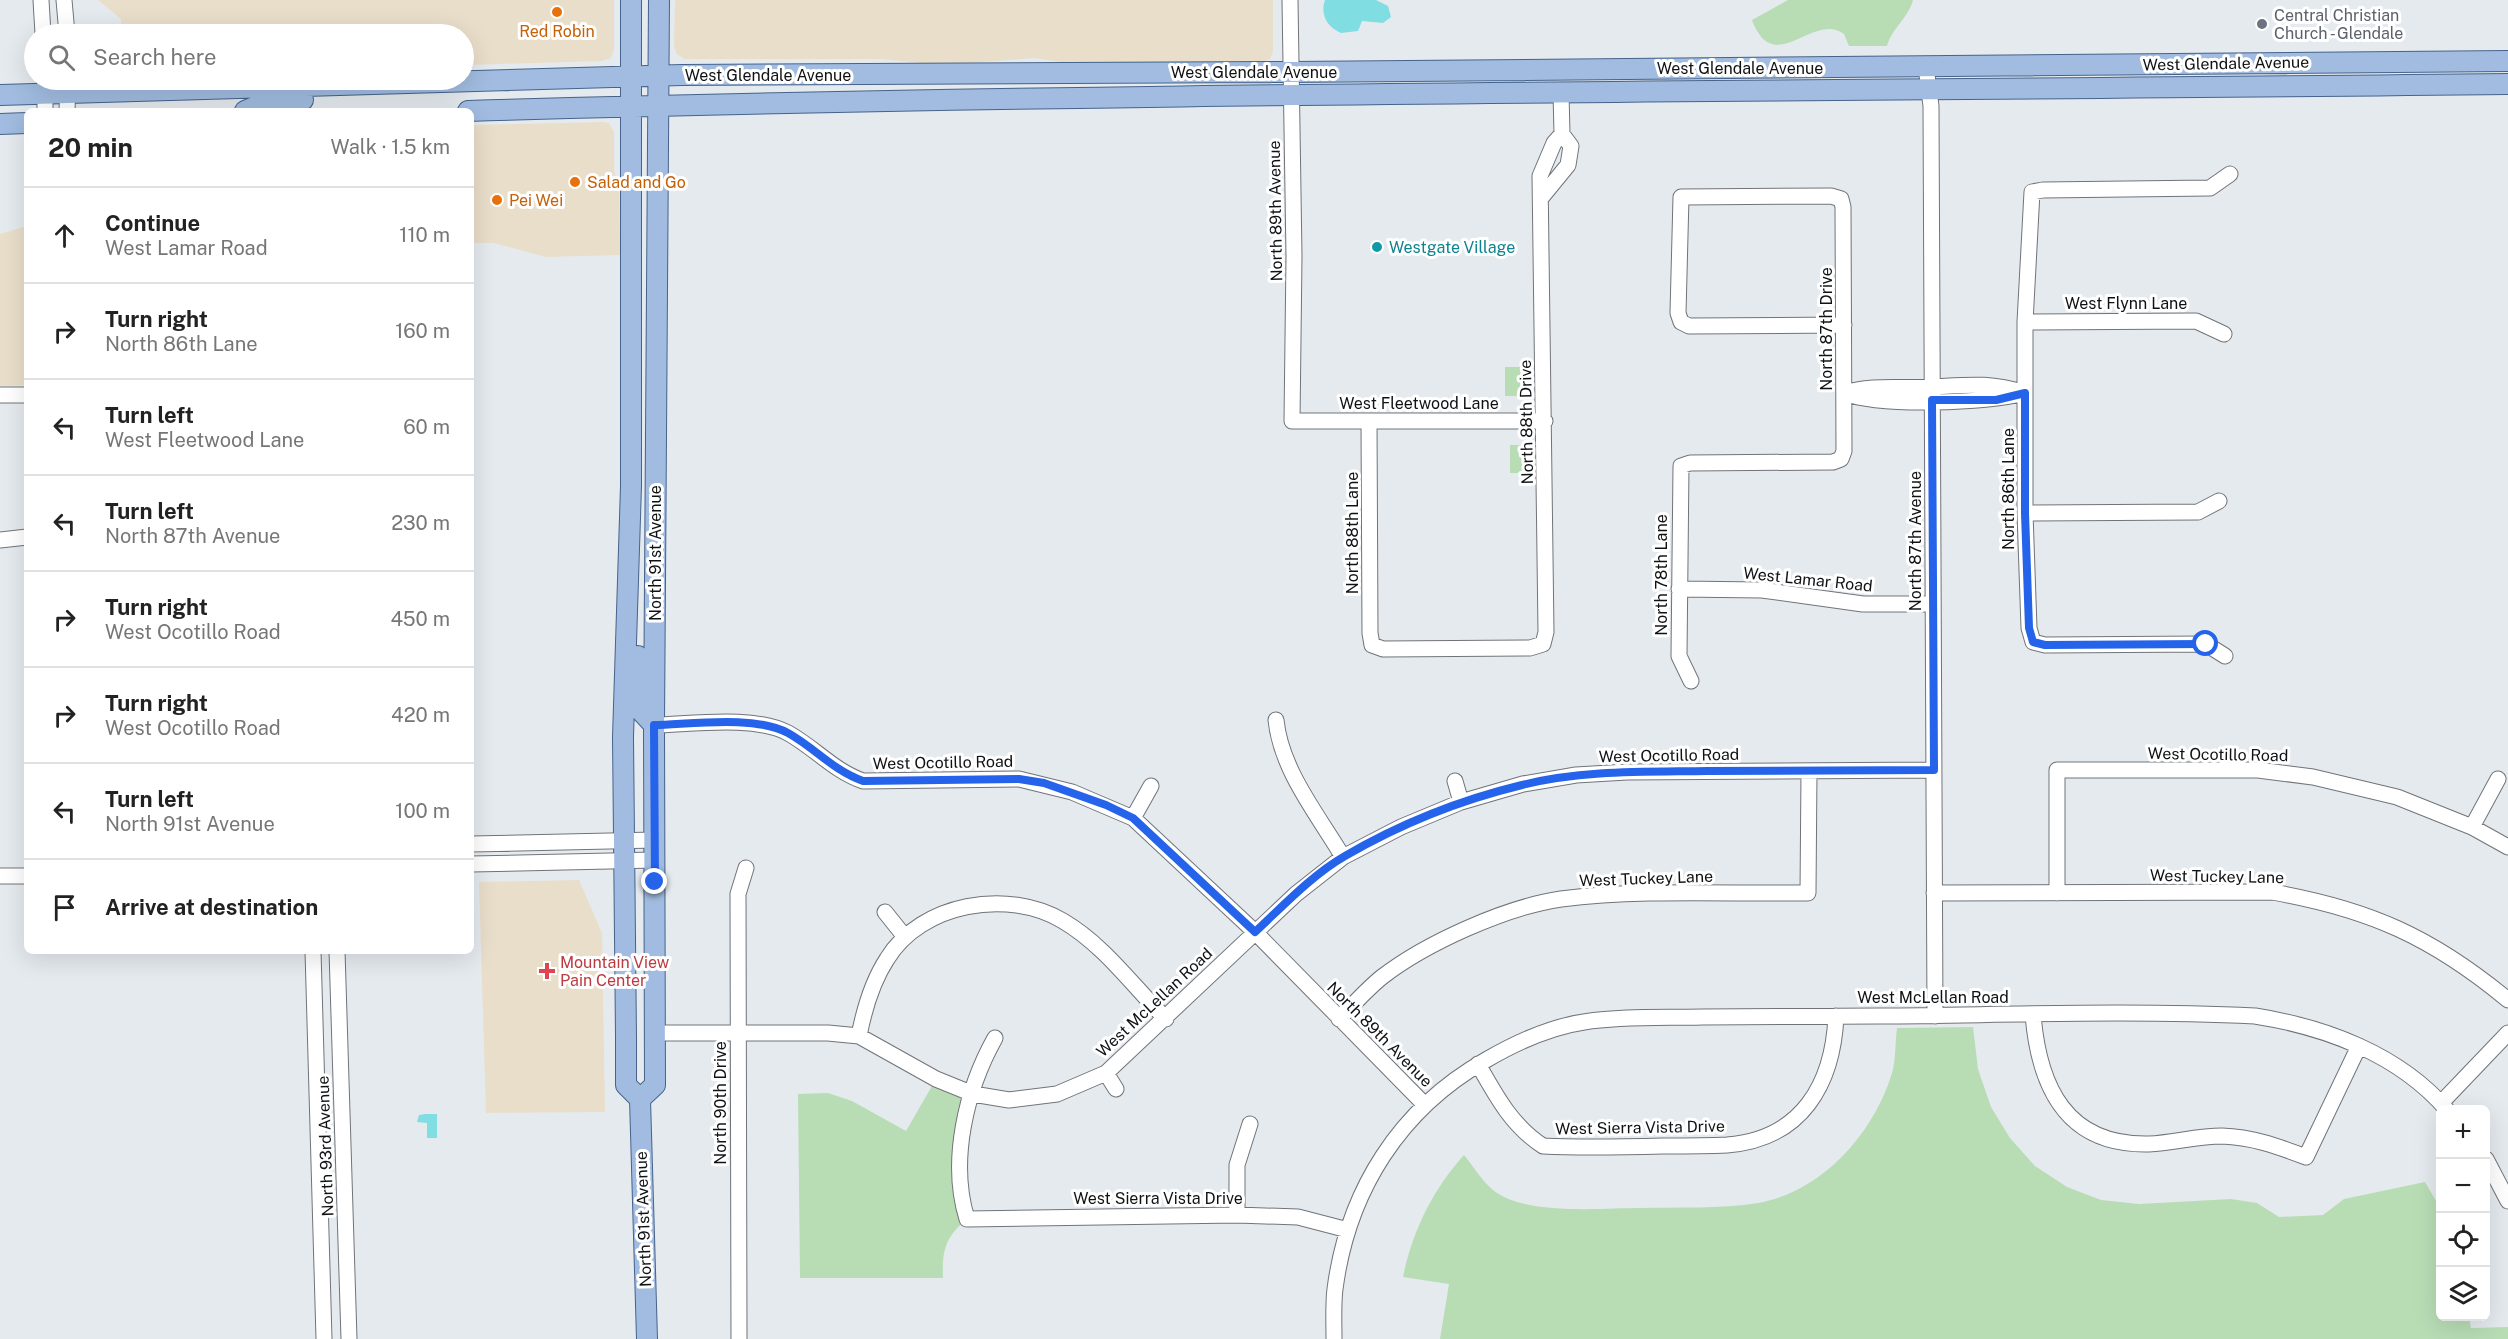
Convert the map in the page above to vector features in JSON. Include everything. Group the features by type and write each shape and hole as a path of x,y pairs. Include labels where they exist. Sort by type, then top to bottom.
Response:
{"main road":[{"name":"North 91st Avenue","path":"631,0 629,106 631,486 623,737 626,1085 640,1099 647,1339"},
{"name":"North 91st Avenue","path":"640,1099 655,1085 654,725 659,0"},
{"name":"West Glendale Avenue","path":"474,82 660,76 2508,61"},
{"path":"1561,70 1561,93"},
{"path":"871,101 912,89 952,87 969,74"},
{"path":"966,100 968,90 974,87 1063,84 1068,82 1071,74"},
{"name":"West Glendale Avenue","path":"474,111 871,101 2508,84"},
{"name":"West Glendale Avenue","path":"0,95 216,90"},
{"path":"254,108 271,102 356,98 362,95 362,90"},
{"path":"0,124 24,123"},
{"path":"630,281 641,314 644,380 647,385 656,390"},
{"path":"627,603 637,645 639,709 654,725"}],"street":[{"path":"41,0 42,24"},
{"path":"64,0 66,24"},
{"name":"North 89th Avenue","path":"1290,0 1294,256 1292,421"},
{"name":"North 87th Avenue","path":"1926,67 1932,394 1935,1016"},
{"path":"1541,198 1568,165 1570,146 1562,134 1561,93"},
{"name":"North 88th Drive","path":"1543,644 1546,632 1545,421 1540,176 1554,143 1562,134"},
{"path":"1550,156 1568,165"},
{"name":"North 86th Lane","path":"2225,656 2206,644 2045,645 2033,642 2029,628 2025,513 2025,322 2032,192 2210,188 2230,174"},
{"name":"North 87th Drive","path":"1682,466 1690,463 1833,462 1841,459 1844,451 1844,325 1843,207 1840,199 1819,196 1681,197 1678,313 1681,322 1689,326 1844,325"},
{"name":"West Flynn Lane","path":"2025,322 2196,321 2223,334"},
{"path":"1984,384 1984,400"},
{"path":"1844,393 1863,400 1932,394 1984,384 1996,384 2025,393"},
{"path":"1932,394 1984,400 2025,393"},
{"path":"0,395 24,395"},
{"name":"West Fleetwood Lane","path":"1292,421 1545,421"},
{"name":"North 88th Lane","path":"1370,421 1370,633 1372,645 1383,649 1530,648 1543,644"},
{"name":"North 78th Lane","path":"1682,466 1679,656 1691,681"},
{"path":"2025,513 2198,512 2219,501"},
{"path":"0,540 24,537"},
{"path":"0,548 24,547"},
{"name":"West Lamar Road","path":"1679,589 1762,590 1863,604 1933,604"},
{"path":"1276,720 1278,738 1285,758 1343,857"},
{"name":"West Ocotillo Road","path":"654,725 761,724 791,735 848,776 863,781 1019,779 1072,792 1133,818 1255,932 1296,894 1343,857 1401,827 1461,802 1523,784 1576,776 1627,772 1934,770"},
{"name":"West Ocotillo Road","path":"2057,893 2057,770 2285,772 2397,797 2472,827 2508,847"},
{"name":"West Tuckey Lane","path":"1340,1018 1382,977 1452,935 1505,914 1548,903 1614,894 1808,893 1809,771"},
{"path":"2472,827 2498,779"},
{"path":"1455,782 1461,802"},
{"path":"1133,818 1151,786"},
{"path":"474,844 654,840"},
{"path":"474,864 654,860"},
{"path":"0,866 24,865"},
{"name":"North 90th Drive","path":"739,1339 738,894 746,868"},
{"path":"0,876 24,876"},
{"name":"West Tuckey Lane","path":"1934,893 2272,892 2319,900 2381,920 2420,939 2453,957 2508,1000"},
{"path":"859,1036 874,984 887,958 905,937 933,918 974,905 998,903 1022,905 1061,920 1084,935 1166,1019"},
{"path":"885,912 905,937"},
{"name":"North 89th Avenue","path":"1255,932 1424,1104 1387,1149 1366,1186 1348,1230 1335,1291 1334,1339"},
{"name":"West McLellan Road","path":"655,1033 828,1033 859,1036 936,1078 973,1094 1009,1100 1057,1094 1106,1072 1166,1019 1255,932"},
{"name":"North 93rd Avenue","path":"313,954 324,1339"},
{"name":"North 93rd Avenue","path":"337,954 349,1339"},
{"path":"2033,1015 2040,1067 2052,1094 2081,1126 2108,1141 2149,1144 2220,1136 2259,1140 2306,1156 2359,1046"},
{"name":"West McLellan Road","path":"1424,1104 1478,1064 1542,1033 1583,1022 1641,1018 2033,1015 2255,1016 2305,1026 2359,1046 2417,1082 2443,1105"},
{"name":"West Sierra Vista Drive","path":"1478,1064 1510,1116 1525,1134 1544,1146 1729,1145 1771,1134 1792,1121 1814,1099 1829,1068 1833,1052 1836,1016"},
{"path":"2445,1105 2508,1033"},
{"path":"973,1094 984,1057 995,1038"},
{"path":"1106,1072 1116,1089"},
{"name":"West Sierra Vista Drive","path":"973,1094 960,1151 960,1196 967,1219 1238,1215 1298,1217 1348,1230"},
{"path":"1238,1215 1237,1165 1250,1124"},
{"path":"2490,1167 2508,1201"}],"shaded area":[{"path":"98,0 614,0 614,49 611,58 602,61 474,65 474,24 121,24 121,19"},
{"path":"675,0 1273,0 1273,51 1270,59 1259,63 1073,64 1034,58 943,65 881,59 685,59 677,54 674,47"},
{"path":"609,123 614,132 614,171 619,190 620,255 546,257 494,243 474,243 474,125"},
{"path":"24,227 24,385 0,386 0,234"},
{"path":"579,880 602,933 605,1112 486,1113 479,882"}],"green space":[{"path":"1788,0 1913,0 1887,46 1849,46 1844,34 1832,29 1820,30 1783,44 1771,44 1761,37 1752,20"},
{"path":"1505,367 1530,367 1530,396 1505,396"},
{"path":"1510,445 1524,445 1524,473 1510,473"},
{"path":"1973,1027 1978,1069 1991,1107 2010,1138 2035,1166 2067,1187 2101,1200 2139,1204 2231,1199 2257,1203 2279,1217 2323,1215 2344,1199 2425,1182 2436,1201 2436,1321 2470,1321 2471,1328 2508,1327 2508,1339 1440,1339 1449,1284 1403,1277 1412,1244 1425,1212 1443,1182 1464,1155 1493,1190 1507,1198 1524,1204 1564,1209 1729,1206 1758,1203 1781,1197 1803,1186 1824,1173 1842,1156 1859,1138 1872,1117 1884,1095 1892,1073 1897,1028"},
{"path":"936,1079 973,1094 963,1129 967,1219 949,1238 946,1245 943,1278 800,1278 798,1094 828,1093 852,1101 906,1131"}],"water":[{"path":"1325,0 1376,0 1388,6 1391,17 1383,23 1362,21 1358,31 1341,33 1326,20 1323,11"},
{"path":"437,1114 437,1138 427,1138 427,1123 417,1122 419,1115"}],"place":[{"name":"Red Robin","path":"557,12"},
{"name":"Central Christian Church - Glendale","path":"2262,24"},
{"name":"Salad and Go","path":"575,182"},
{"name":"Pei Wei","path":"497,200"},
{"name":"Westgate Village","path":"1377,247"},
{"name":"Mountain View Pain Center","path":"547,971"}],"route":[{"path":"655,882 654,725 738,723 761,724 777,728 791,735 848,776 863,781 1019,779 1044,783 1072,792 1133,818 1255,932 1296,894 1343,857 1401,827 1461,802 1523,784 1576,776 1627,772 1934,770 1932,400 1996,400 2025,393 2025,513 2029,628 2033,642 2045,645 2206,644"}]}
